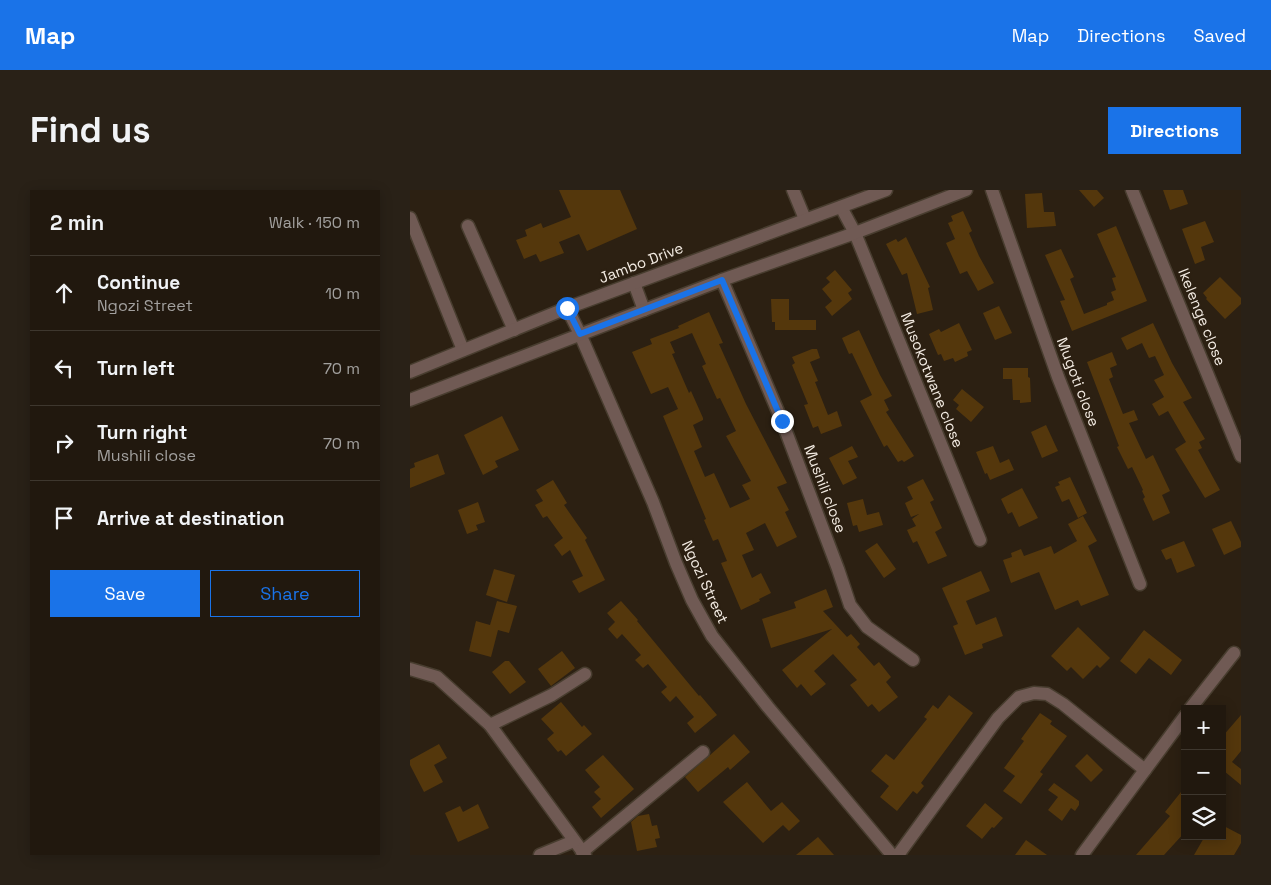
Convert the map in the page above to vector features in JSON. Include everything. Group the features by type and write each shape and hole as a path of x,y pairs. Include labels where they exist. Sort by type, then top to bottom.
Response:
{"street":[{"path":"793,190 805,219"},
{"name":"Jambo Drive","path":"410,372 567,308 886,190"},
{"path":"410,400 722,280 855,233 966,190"},
{"name":"Mugoti close","path":"992,190 1058,377 1140,584"},
{"name":"Ikelenge close","path":"1132,190 1241,456"},
{"name":"Musokotwane close","path":"841,207 855,233 980,540"},
{"path":"410,218 464,350"},
{"path":"468,226 514,330"},
{"name":"Mushili close","path":"722,280 782,421 850,605 868,627 913,660"},
{"path":"634,283 644,310"},
{"name":"Ngozi Street","path":"567,308 653,502 692,600 712,636 768,707 892,855"},
{"path":"1193,705 1234,652"},
{"path":"410,669 438,676 490,725 583,854 703,752"},
{"path":"490,725 552,696 586,674"},
{"path":"898,855 998,718 1019,697 1034,693 1047,694 1063,704 1146,770"},
{"path":"1082,855 1181,722"},
{"path":"540,855 574,841"}],"building":[{"path":"559,190 620,190 637,229 587,251 579,234 559,242 564,253 540,262 536,254 524,259 516,240 527,236 525,230 541,223 543,228 571,217"},
{"path":"1079,190 1097,190 1104,198 1094,207"},
{"path":"1163,190 1183,190 1188,204 1170,210"},
{"path":"1042,193 1044,212 1054,212 1056,226 1027,228 1025,194"},
{"path":"963,211 972,231 969,233 994,283 978,291 967,271 960,274 946,243 955,239 948,223 953,221 951,216"},
{"path":"1205,221 1214,242 1201,247 1205,260 1195,264 1182,229"},
{"path":"1116,226 1147,301 1072,331 1060,301 1065,300 1045,255 1061,249 1074,277 1070,279 1084,314 1107,305 1107,303 1114,300 1111,292 1116,290 1112,278 1116,277 1097,234"},
{"path":"906,237 930,287 928,288 933,310 917,314 907,273 902,275 886,244 896,239 898,242"},
{"path":"835,270 852,290 848,293 852,299 832,316 825,307 832,301 822,289 830,282 826,278"},
{"path":"1220,277 1241,298 1241,304 1225,319 1206,299 1203,293"},
{"path":"771,299 789,299 789,320 816,320 816,330 775,330 775,322 772,322"},
{"path":"999,306 1012,333 995,340 983,313"},
{"path":"709,312 723,343 719,344 746,404 787,483 777,487 789,510 785,512 797,537 777,547 765,523 746,533 754,550 742,555 752,578 761,573 771,593 759,599 760,601 741,610 721,563 727,561 718,539 713,541 704,520 706,519 663,416 678,409 668,387 651,394 632,352 652,344 650,339 679,328 678,326","holes":["692,333 706,364 702,366 717,399 720,398 736,431 726,436 751,481 742,485 750,499 730,508 714,473 705,477 694,451 702,447 693,425 703,420 703,418 691,391 689,393 672,354 675,353 670,342"]},
{"path":"959,323 972,350 967,352 968,356 955,362 953,358 944,361 941,354 938,355 929,334 939,329 941,332"},
{"path":"1153,323 1172,363 1192,398 1183,402 1205,439 1199,442 1202,448 1198,450 1220,490 1205,498 1175,449 1186,442 1168,411 1159,416 1152,404 1164,397 1154,380 1164,375 1155,356 1149,358 1142,343 1127,350 1121,338"},
{"path":"859,330 892,396 884,400 889,410 886,412 914,456 904,462 902,460 898,462 887,445 884,447 860,401 872,395 852,353 849,354 842,338"},
{"path":"812,349 817,349 820,358 810,362 818,381 815,382 828,415 837,411 842,426 821,434 818,426 813,428 804,405 808,404 792,365 795,363 792,357"},
{"path":"1112,352 1117,365 1110,368 1113,377 1109,379 1123,414 1134,410 1138,420 1129,423 1146,459 1153,455 1170,491 1162,495 1170,513 1153,521 1143,499 1145,497 1143,490 1132,467 1128,469 1117,447 1119,446 1087,362"},
{"path":"1003,368 1028,368 1031,402 1020,403 1020,400 1013,400 1012,379 1003,379"},
{"path":"962,389 984,407 971,422 956,409 959,405 953,400"},
{"path":"502,416 519,450 495,461 498,467 483,475 464,435"},
{"path":"1046,425 1058,451 1042,458 1031,432"},
{"path":"852,446 858,457 848,461 857,478 843,485 829,458"},
{"path":"993,446 1000,463 1009,459 1014,470 990,480 987,473 985,474 976,452"},
{"path":"438,454 445,474 410,488 410,469 415,467 414,463"},
{"path":"1070,477 1087,513 1078,518 1069,499 1062,502 1055,487 1060,485 1058,482"},
{"path":"923,479 934,500 930,502 942,528 935,532 947,556 928,564 917,541 913,543 907,530 916,526 912,519 919,514 911,517 905,503 913,499 907,487"},
{"path":"553,480 567,503 564,505 587,538 585,540 605,580 579,593 572,581 583,576 570,550 562,556 554,545 563,538 547,516 543,518 535,505 543,501 536,490"},
{"path":"1022,488 1038,518 1019,527 1012,512 1008,514 1001,499"},
{"path":"863,499 867,515 879,512 883,525 859,532 857,525 853,526 847,503"},
{"path":"478,502 485,522 476,525 478,530 467,534 458,510"},
{"path":"1083,516 1097,541 1088,546 1109,595 1081,606 1078,600 1055,610 1039,572 1011,583 1003,560 1012,557 1011,553 1021,549 1024,556 1051,546 1054,554 1077,541 1068,524"},
{"path":"1231,521 1241,542 1241,547 1224,555 1212,529"},
{"path":"1184,541 1195,566 1177,573 1171,558 1166,560 1161,550"},
{"path":"877,543 896,569 884,578 865,551"},
{"path":"494,569 515,575 507,602 486,595"},
{"path":"981,571 990,591 966,601 976,625 996,617 1003,636 982,644 983,648 965,655 953,626 958,624 942,588"},
{"path":"826,589 833,607 823,611 847,637 851,634 860,644 857,647 874,666 879,662 891,677 886,682 898,697 879,712 872,704 868,707 850,685 857,680 833,654 814,671 826,684 811,696 801,684 797,688 782,670 832,629 771,648 762,619 796,608 794,602"},
{"path":"497,601 517,606 509,633 498,630 491,657 469,651 476,621 490,625"},
{"path":"621,601 699,696 717,715 695,733 687,723 694,717 676,696 670,702 661,692 667,687 648,664 643,668 635,660 641,655 622,634 617,639 608,629 615,622 607,613"},
{"path":"1078,627 1110,658 1100,668 1097,665 1083,679 1071,667 1067,671 1051,656"},
{"path":"1144,630 1182,660 1171,675 1149,658 1136,674 1120,661"},
{"path":"562,651 575,668 551,686 538,669"},
{"path":"505,661 509,661 526,682 510,694 492,672"},
{"path":"949,695 973,713 921,783 924,786 917,794 913,791 897,811 880,797 889,786 871,771 886,754 894,760 927,719 924,717 933,705 938,709"},
{"path":"561,702 582,727 584,725 592,734 566,756 561,750 558,752 547,739 554,733 541,719"},
{"path":"1040,713 1052,721 1050,724 1067,736 1040,772 1043,774 1021,804 1003,791 1015,776 1004,768 1024,741 1021,739"},
{"path":"1241,715 1241,751 1232,762 1241,769 1241,785 1226,773 1226,732"},
{"path":"734,734 750,752 730,770 728,767 698,792 685,777"},
{"path":"439,744 447,758 434,765 443,782 424,792 410,765 410,760"},
{"path":"1087,754 1103,770 1091,782 1075,766"},
{"path":"603,755 634,789 601,818 592,807 601,799 594,792 600,787 585,770"},
{"path":"747,782 771,811 782,802 800,821 789,831 783,825 763,843 723,802"},
{"path":"1054,783 1079,801 1075,811 1071,808 1062,821 1048,810 1058,797 1048,790"},
{"path":"1181,792 1181,836 1164,855 1136,855 1170,816 1165,812"},
{"path":"985,803 1003,818 982,839 966,826"},
{"path":"478,804 489,828 458,842 445,813 460,806 463,812"},
{"path":"649,814 652,826 657,825 660,838 655,839 657,847 637,851 631,822 638,816"},
{"path":"1226,827 1241,835 1241,843 1234,855 1194,855 1203,840 1226,840"},
{"path":"818,837 834,855 796,855"},
{"path":"1026,840 1047,855 1015,855"}],"route":[{"path":"567,308 580,334 722,280 782,421"}]}
